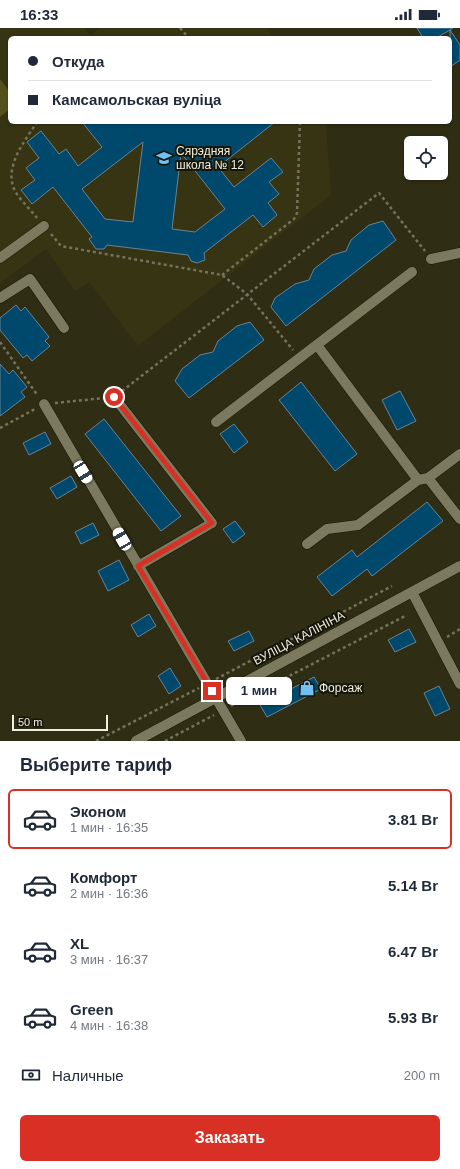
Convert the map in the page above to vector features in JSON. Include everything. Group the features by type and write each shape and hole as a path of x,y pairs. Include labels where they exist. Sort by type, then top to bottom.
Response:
{"street":[{"path":"0,258 44,226"},
{"path":"431,259 460,253"},
{"path":"216,422 412,272"},
{"path":"0,298 30,279 64,328"},
{"path":"317,345 418,480"},
{"path":"114,397 212,523 138,566"},
{"path":"44,404 241,741"},
{"path":"307,544 327,529 358,525 418,480 428,478 460,454"},
{"path":"428,478 460,519"},
{"name":"ВУЛІЦА КАЛІНІНА","path":"136,741 460,566"},
{"path":"412,592 460,684"}],"path":[{"path":"180,28 187,36"},
{"path":"36,124 16,156 11,180 15,191 61,246 222,276 247,294 300,358"},
{"path":"222,276 294,219 297,213 300,124"},
{"path":"0,428 44,404 114,397 379,193 431,259"},
{"path":"0,342 44,404"},
{"path":"96,741 208,684 392,586"},
{"path":"165,741 407,615"}],"shaded area":[{"name":"Сярэдняя школа № 12","path":"0,28 85,28 90,35 99,28 267,28 273,36 8,36 8,124 326,124 331,195 138,346 89,282 75,291 46,249 0,283"},
{"path":"0,79 8,89 8,111 0,117"}],"building":[{"path":"417,28 453,28 439,36 422,36"},
{"path":"450,30 460,45 460,60 452,66 452,36 450,36"},
{"path":"84,124 272,124 218,167 234,187 271,158 283,172 269,182 279,194 268,203 277,215 263,227 253,215 204,253 205,260 197,263 191,261 188,255 107,245 104,249 96,249 89,239 92,237 53,187 32,204 21,190 35,180 26,168 39,158 27,142 41,131 59,154 66,149 78,166 102,147","holes":["143,142 133,222 105,219 82,189","181,153 225,209 195,232 172,229"]},
{"path":"383,221 396,240 286,326 271,307 275,298 295,284 309,280 314,269 332,255 346,251 351,240 369,225"},
{"path":"16,305 21,311 25,307 49,337 45,341 50,346 32,361 27,355 23,358 0,330 0,318"},
{"path":"250,322 264,340 189,398 175,381 182,369 200,355 213,352 218,341 237,326"},
{"path":"0,364 9,374 13,370 27,387 21,392 25,397 0,416"},
{"path":"301,382 357,454 335,471 279,400"},
{"path":"400,391 416,421 397,430 382,400"},
{"path":"104,419 181,516 161,531 85,434"},
{"path":"234,424 248,442 234,453 220,434"},
{"path":"45,432 51,444 29,455 23,443"},
{"path":"71,476 77,487 57,499 50,488"},
{"path":"427,502 443,521 372,576 367,569 332,596 317,577 352,550 357,557"},
{"path":"235,521 245,534 233,543 223,529"},
{"path":"93,523 99,535 81,544 75,532"},
{"path":"119,560 129,580 108,591 98,571"},
{"path":"149,614 156,626 138,637 131,625"},
{"path":"409,629 416,642 395,652 388,640"},
{"path":"249,631 254,641 234,651 228,641"},
{"path":"170,668 181,686 169,694 158,676"},
{"path":"314,677 321,689 267,717 260,705"},
{"path":"439,686 450,709 435,716 424,693"}],"place":[{"name":"Сярэдняя школа № 12","path":"164,158"},
{"name":"Форсаж","path":"307,688"}],"route":[{"path":"114,397 212,523 138,566 212,691"}]}
